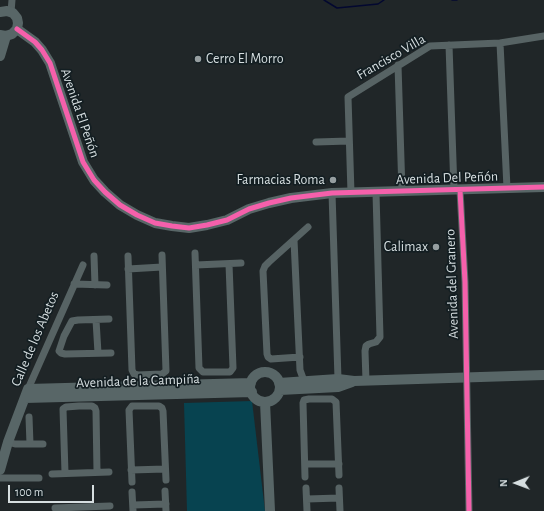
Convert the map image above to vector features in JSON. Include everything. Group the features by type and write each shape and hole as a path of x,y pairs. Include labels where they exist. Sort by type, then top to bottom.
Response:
{"street":[{"path":"11,12 12,0"},
{"path":"0,12 11,12 18,19 17,29 14,33 3,36 0,56"},
{"name":"Avenida El Peñón","path":"17,29 35,42 50,63 83,162 94,180 120,205 136,215 155,223 189,228 227,220 249,209 291,198 351,193"},
{"name":"Francisco Villa","path":"351,193 348,97 430,46 500,43 544,36"},
{"path":"500,43 507,188"},
{"name":"Avenida del Granero","path":"449,45 464,282 469,511"},
{"path":"398,65 402,192"},
{"path":"316,142 349,141"},
{"name":"Avenida Del Peñón","path":"351,193 544,187"},
{"path":"366,381 366,346 376,342 380,337 376,193"},
{"path":"331,382 332,194"},
{"path":"300,358 271,359 268,357 263,271 268,262 308,227"},
{"path":"294,240 300,370 310,390"},
{"path":"196,253 199,368 203,372 230,372 233,368 229,264"},
{"path":"128,256 132,370 134,374 149,375 162,374 166,371 162,255"},
{"path":"94,256 95,285"},
{"path":"196,265 241,263"},
{"name":"Calle de los Abetos","path":"0,470 8,442 27,394 83,265"},
{"path":"128,268 162,267"},
{"path":"74,284 107,285"},
{"path":"109,319 72,321 59,348 61,353 111,353"},
{"path":"96,320 98,353"},
{"path":"54,330 64,336"},
{"path":"216,372 217,384"},
{"path":"280,386 274,399 265,402 256,399 251,387 258,374 265,372 272,374 280,386 310,390 336,402 339,475"},
{"path":"145,406 149,375"},
{"path":"280,386 310,390 331,382 345,385 354,381 544,375"},
{"name":"Avenida de la Campiña","path":"27,394 79,402 217,384 251,387"},
{"name":"Avenida de la Campiña","path":"181,389 251,387"},
{"path":"305,477 302,403 310,390"},
{"name":"Avenida de la Campiña","path":"27,394 147,392"},
{"path":"65,473 63,409 79,402 92,406 96,411 97,472"},
{"path":"265,402 270,511"},
{"path":"132,482 129,410 132,406 159,406 163,411 166,480"},
{"path":"28,417 30,444"},
{"path":"8,442 15,444 43,444"},
{"path":"305,464 339,464"},
{"path":"131,470 165,468"},
{"path":"52,474 109,472"},
{"path":"0,478 39,478"},
{"path":"306,488 307,511"},
{"path":"339,488 340,511"},
{"path":"132,492 133,508 166,507 165,491"},
{"path":"307,499 339,498"},
{"path":"55,508 65,510 99,509 110,506"}],"shaded area":[{"path":"252,401 265,511 187,511 184,403"}],"waterway":[{"path":"324,0 337,8 378,4 384,0"},
{"path":"452,0 457,0"}],"cycle path":[{"path":"17,29 35,42 50,63 83,162 94,180 120,205 155,223 189,228 207,225 227,220 249,209 269,203 291,198 332,193 544,187"},
{"path":"460,190 465,282 469,511"}],"place":[{"name":"Cerro El Morro","path":"198,59"},
{"name":"Farmacias Roma","path":"333,180"},
{"name":"Calimax","path":"436,247"}]}
